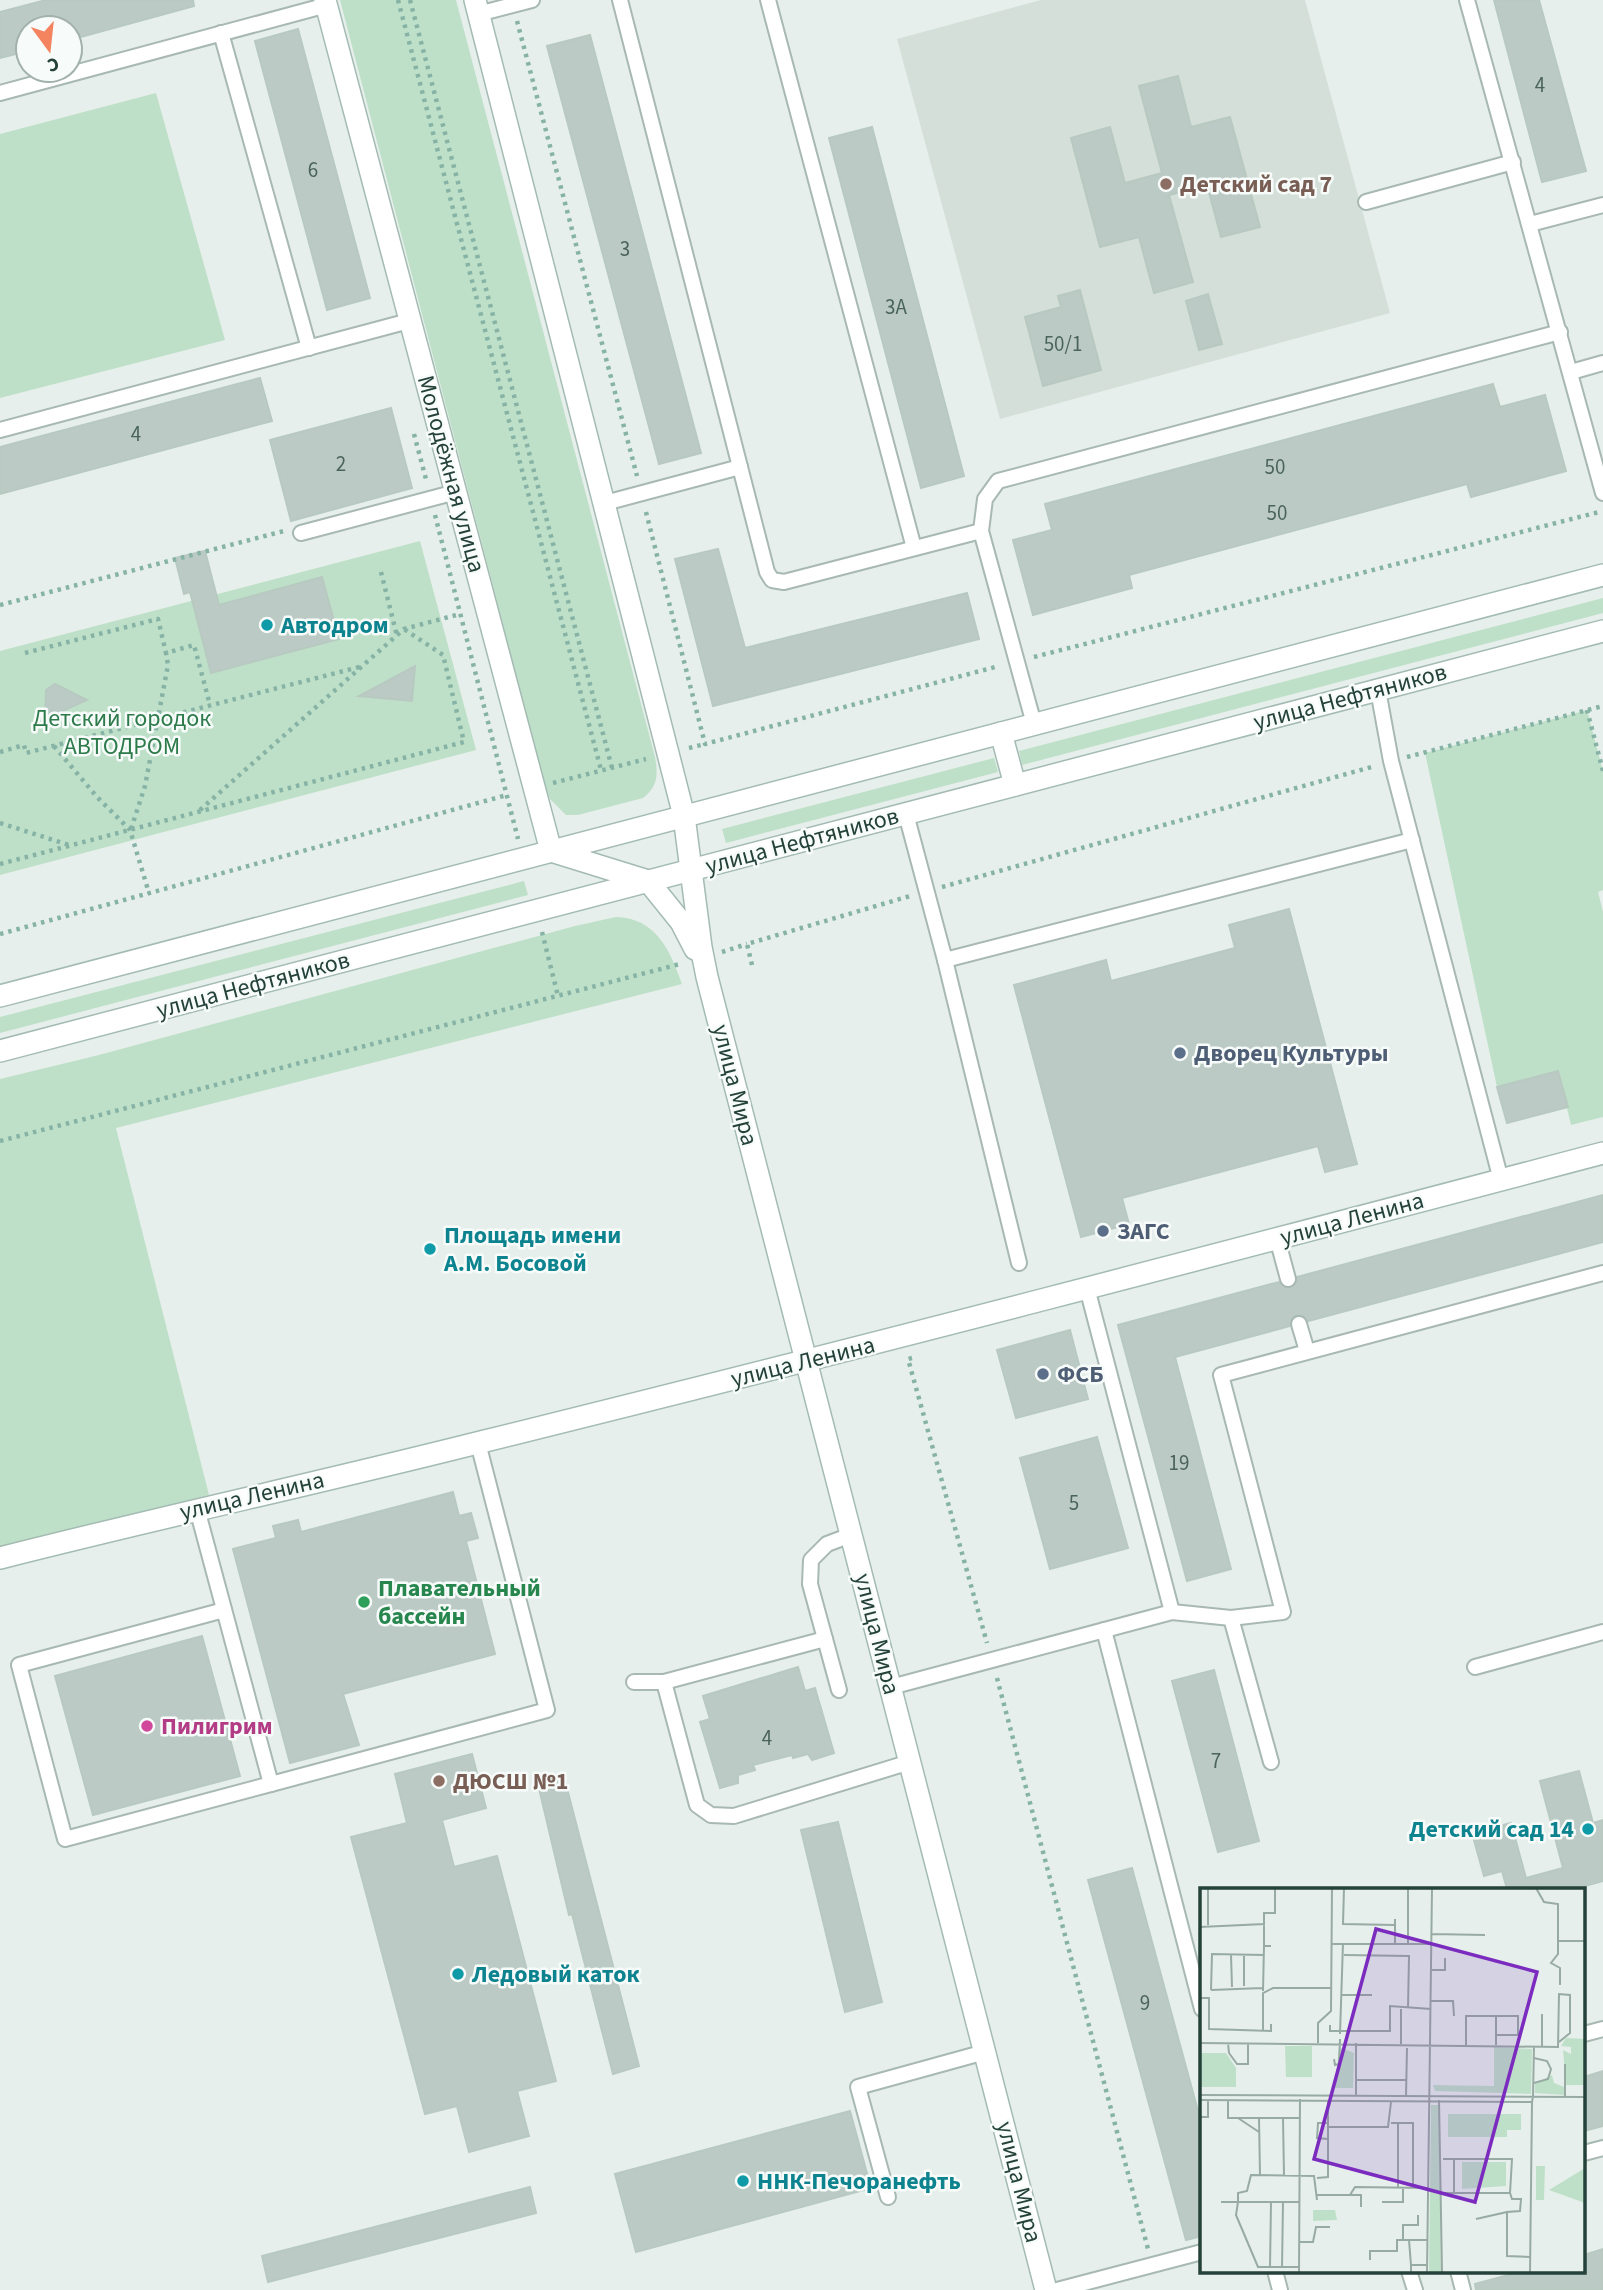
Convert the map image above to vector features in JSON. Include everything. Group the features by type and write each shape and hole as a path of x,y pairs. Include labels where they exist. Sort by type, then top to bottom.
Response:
{"main road":[{"name":"Молодёжная улица","path":"326,2 551,851"},
{"path":"477,7 684,816 692,870"},
{"path":"0,996 1603,575"},
{"name":"улица Нефтяников","path":"0,1051 1603,631"},
{"path":"1001,733 1015,785"},
{"path":"551,851 648,881"},
{"name":"улица Мира","path":"692,870 703,968 1046,2290"},
{"name":"улица Мира","path":"648,881 681,922 703,968"},
{"name":"улица Ленина","path":"0,1558 806,1361 1603,1153"}],"lane":[{"path":"477,7 531,0"},
{"path":"620,0 740,467 772,580 784,582 981,531"},
{"path":"768,0 914,548"},
{"path":"1467,0 1603,493"},
{"path":"0,93 326,2"},
{"path":"221,33 309,348"},
{"path":"1366,202 1513,162"},
{"path":"1530,224 1603,205"},
{"path":"0,430 409,321"},
{"path":"1034,724 981,531 985,499 999,481 1560,332"},
{"path":"1571,372 1603,363"},
{"path":"605,503 740,467"},
{"path":"298,531 456,492"},
{"path":"1378,690 1391,761 1501,1180"},
{"path":"906,814 945,960 1019,1263"},
{"path":"945,960 1412,840"},
{"path":"1277,1238 1288,1279"},
{"path":"891,1687 1172,1612 1231,1618 1283,1612 1221,1376 1603,1273"},
{"path":"1087,1288 1172,1612"},
{"path":"1299,1324 1307,1351"},
{"path":"224,1611 19,1665 65,1839 547,1710 478,1443"},
{"path":"197,1509 271,1784"},
{"path":"839,1690 810,1584 811,1560 827,1544 851,1535"},
{"path":"1231,1618 1271,1762"},
{"path":"1104,1630 1200,2001"},
{"path":"1475,1667 1603,1632"},
{"path":"634,1682 664,1682 825,1639"},
{"path":"664,1682 697,1805 711,1815 734,1816 910,1762"},
{"path":"1586,2033 1603,2029"},
{"path":"888,2197 858,2087 985,2052"},
{"path":"1586,2152 1603,2148"},
{"path":"1057,2290 1200,2252"},
{"path":"1275,2272 1280,2290"},
{"path":"1409,2272 1415,2290"},
{"path":"1458,2272 1463,2290"}],"path":[{"path":"398,0 601,770"},
{"path":"410,0 612,768"},
{"path":"0,605 298,531"},
{"path":"381,572 397,636"},
{"path":"199,811 404,629 460,614"},
{"path":"25,653 158,619 168,665 145,786 130,830"},
{"path":"0,864 464,742 443,655 404,629"},
{"path":"166,653 194,645 211,705"},
{"path":"0,751 24,745 26,752 54,746 363,666"},
{"path":"0,1141 703,968 747,944 1391,761 1603,706"},
{"path":"1587,710 1603,771"},
{"path":"0,934 705,744"},
{"path":"54,746 97,797 130,830 149,894"},
{"path":"0,823 69,845"},
{"path":"747,944 752,964"},
{"path":"908,1359 992,1661 1152,2264"}],"shaded area":[{"path":"1041,0 1305,0 1390,313 1000,419 897,39"}],"green space":[{"path":"340,0 456,0 655,757 656,780 643,798 578,815 566,815 550,799"},
{"path":"156,93 225,340 0,398 0,134"},
{"name":"Детский городок АВТОДРОМ","path":"420,541 476,750 0,875 0,651"},
{"path":"1603,598 1603,613 1022,765 1019,751"},
{"path":"1587,710 1603,771 1603,890 1598,892 1603,912 1603,1117 1571,1125 1558,1071 1497,1087 1425,753"},
{"path":"994,758 998,772 726,843 722,829"},
{"path":"524,881 528,895 0,1033 0,1017"},
{"path":"616,917 642,923 660,938 682,984 116,1128 209,1495 0,1548 0,1079"}],"building":[{"path":"46,0 193,0 194,6 84,36 84,14 14,14 14,54 0,58 0,12"},
{"path":"1494,0 1539,0 1586,171 1542,182"},
{"path":"298,29 370,298 327,310 255,41"},
{"path":"590,35 701,453 659,464 547,46"},
{"name":"Детский сад 7","path":"1178,76 1191,127 1230,117 1260,227 1221,237 1207,185 1169,195 1193,282 1154,293 1139,237 1100,247 1071,138 1110,127 1125,183 1162,173 1139,86"},
{"path":"872,127 964,476 921,488 829,138"},
{"path":"1080,290 1101,370 1043,386 1025,317 1061,307 1058,296"},
{"path":"1208,294 1222,344 1199,350 1186,301"},
{"path":"260,378 272,421 0,494 0,447"},
{"path":"1493,384 1500,407 1545,395 1566,471 1471,497 1467,484 1129,575 1132,588 1033,615 1013,540 1052,530 1045,504"},
{"path":"391,408 412,488 291,521 270,440"},
{"path":"718,549 745,648 967,593 979,639 713,706 675,559"},
{"name":"Автодром","path":"205,551 219,605 322,577 339,639 211,673 190,592 184,594 175,558"},
{"path":"415,666 412,701 359,696"},
{"path":"55,684 87,700 45,719 46,690"},
{"name":"Дворец Культуры","path":"1289,909 1357,1164 1325,1172 1318,1146 1122,1198 1129,1224 1081,1237 1014,985 1106,960 1111,981 1235,948 1229,925"},
{"path":"1558,1071 1568,1107 1507,1123 1497,1087"},
{"path":"1603,1195 1603,1242 1308,1321 1297,1315 1292,1318 1290,1326 1175,1357 1231,1569 1187,1581 1118,1325 1279,1282 1285,1288 1291,1288 1297,1282 1297,1277"},
{"name":"ФСБ","path":"1070,1330 1088,1399 1016,1418 997,1350"},
{"path":"1097,1437 1128,1548 1050,1569 1020,1458"},
{"name":"Плавательный бассейн","path":"453,1492 459,1516 471,1513 478,1538 466,1541 495,1654 343,1694 359,1745 290,1763 233,1549 276,1538 273,1526 298,1520 301,1532"},
{"name":"Пилигрим","path":"202,1636 240,1776 93,1815 55,1676"},
{"path":"798,1667 805,1691 815,1688 834,1753 812,1760 808,1754 793,1758 792,1755 753,1765 755,1770 738,1775 738,1783 720,1788 700,1722 710,1719 703,1696"},
{"path":"1214,1670 1259,1841 1218,1852 1172,1681"},
{"name":"Ледовый каток","path":"472,1754 486,1808 442,1820 454,1867 497,1856 556,2081 517,2091 529,2136 469,2152 457,2106 425,2114 351,1837 407,1823 395,1774"},
{"name":"Детский сад 14","path":"1579,1771 1593,1823 1603,1820 1603,1881 1578,1888 1507,1888 1502,1871 1484,1876 1472,1833 1511,1823 1526,1878 1563,1868 1540,1781"},
{"path":"563,1773 639,2066 613,2074 572,1914 569,1915 537,1780"},
{"path":"838,1822 882,2002 845,2012 801,1830"},
{"path":"1132,1868 1200,2119 1200,2236 1186,2240 1088,1880"},
{"path":"1603,2071 1603,2126 1586,2130 1586,2076"},
{"name":"ННК-Печоранефть","path":"850,2111 871,2188 636,2252 615,2174"},
{"path":"530,2187 536,2213 268,2282 262,2256"},
{"path":"1603,2249 1603,2290 1476,2290 1475,2284 1519,2272 1586,2272 1586,2254"}],"place":[{"name":"Детский сад 7","path":"1166,184"},
{"name":"Автодром","path":"267,625"},
{"name":"Дворец Культуры","path":"1180,1053"},
{"name":"ЗАГС","path":"1103,1231"},
{"name":"Площадь имени А.М. Босовой","path":"430,1249"},
{"name":"ФСБ","path":"1043,1374"},
{"name":"Плавательный бассейн","path":"364,1602"},
{"name":"Пилигрим","path":"147,1726"},
{"name":"ДЮСШ №1","path":"439,1781"},
{"name":"Детский сад 14","path":"1588,1829"},
{"name":"Ледовый каток","path":"458,1974"},
{"name":"ННК-Печоранефть","path":"743,2181"}]}
